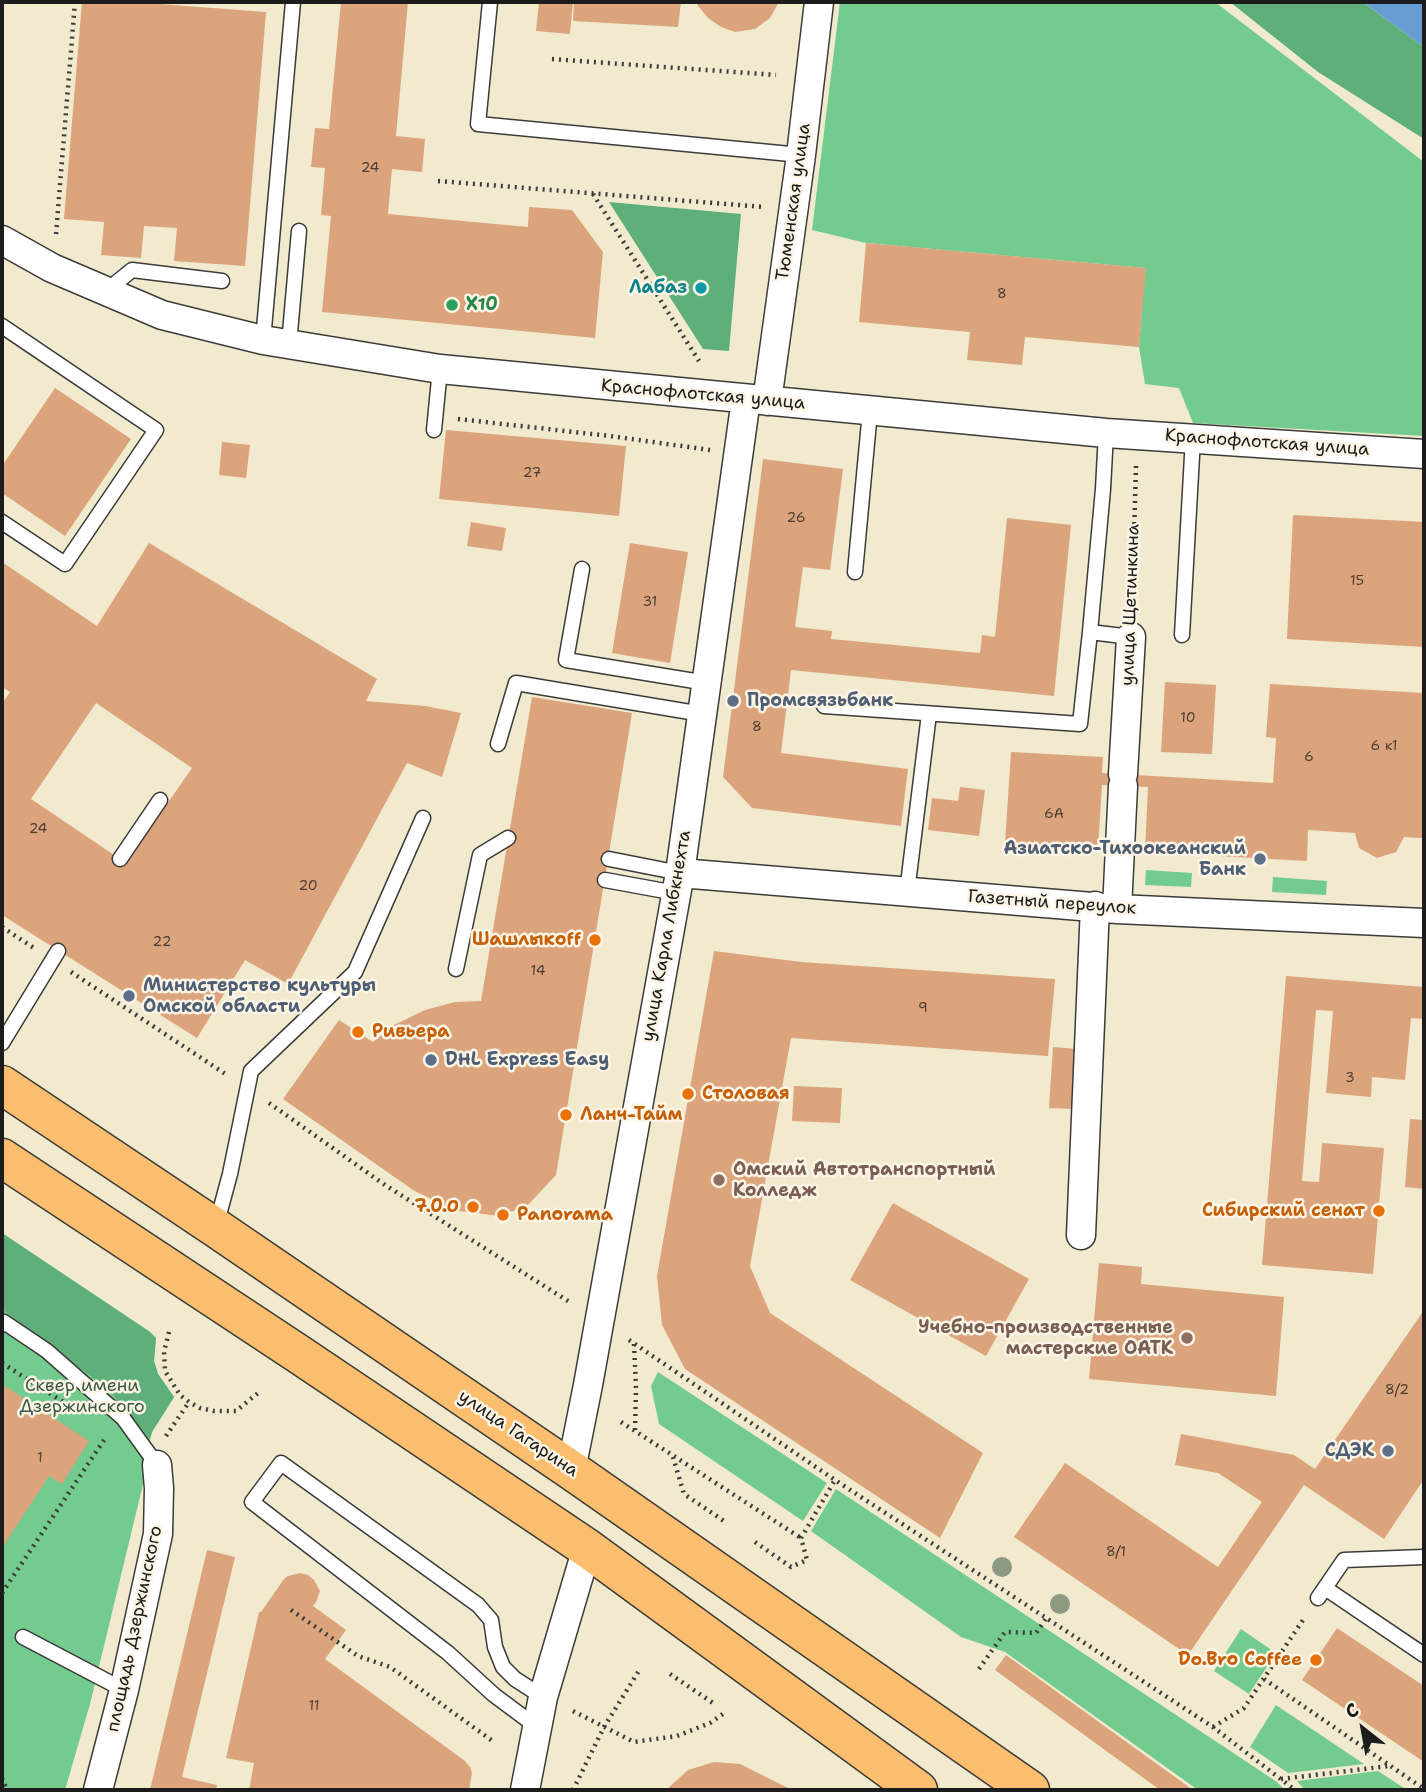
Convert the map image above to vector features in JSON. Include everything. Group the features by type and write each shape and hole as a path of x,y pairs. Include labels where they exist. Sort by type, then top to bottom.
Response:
{"main road":[{"name":"улица Гагарина","path":"2,1085 571,1470 1030,1790"},
{"path":"2,1158 587,1548 918,1790"}],"street":[{"name":"Тюменская улица","path":"757,400 801,155 819,2"},
{"name":"Краснофлотская улица","path":"2,240 52,268 162,315 276,342 440,369 1106,433 1424,454"},
{"name":"улица Карла Либкнехта","path":"571,1470 678,883 707,683 757,400"},
{"name":"улица Щетинкина","path":"1081,1235 1106,908 1123,780 1131,637"},
{"name":"Газетный переулок","path":"678,883 907,892 1106,908 1424,923"},
{"name":"площадь Дзержинского","path":"98,1790 124,1690 158,1534 159,1488 152,1457"},
{"path":"525,1790 543,1697 587,1548"}],"lane":[{"path":"276,342 293,2"},
{"path":"490,2 478,124 801,155"},
{"path":"276,342 299,231"},
{"path":"106,291 132,270 222,281"},
{"path":"2,326 156,430 65,565 2,522"},
{"path":"434,430 440,369"},
{"path":"855,572 870,411"},
{"path":"824,706 1080,724 1106,433"},
{"path":"1182,635 1193,438"},
{"path":"582,569 566,660 707,683"},
{"path":"1090,632 1131,637"},
{"path":"498,744 516,683 702,714"},
{"path":"907,892 929,714"},
{"path":"120,859 160,800"},
{"path":"216,1228 251,1071 355,972 423,818"},
{"path":"456,969 480,855 508,838"},
{"path":"609,859 678,883"},
{"path":"605,880 678,883"},
{"path":"2,1042 58,951"},
{"path":"2,1325 4,1322 47,1351 123,1418 152,1457"},
{"path":"537,1727 494,1695 448,1653 252,1502 281,1463 478,1605 491,1620 495,1647 503,1667 515,1679 543,1697"},
{"path":"1424,1557 1344,1560 1321,1593 1424,1655"},
{"path":"23,1637 124,1690"}],"path":[{"path":"56,231 75,2"},
{"path":"552,60 776,75 778,63"},
{"path":"438,181 764,207 769,151"},
{"path":"593,193 702,365"},
{"name":"улица Щетинкина","path":"1131,637 1137,435"},
{"path":"114,1000 247,1087"},
{"path":"284,1114 385,1185 568,1301"},
{"path":"170,1332 164,1352 165,1371 180,1395 189,1402 214,1411 236,1411 258,1393"},
{"path":"634,1344 635,1430"},
{"path":"2,1363 77,1411"},
{"path":"670,1367 835,1480 1213,1727 1294,1790"},
{"path":"2,1593 110,1432 130,1447 152,1457 154,1446 166,1436 189,1402"},
{"path":"621,1422 801,1538 807,1560 791,1567 755,1542"},
{"path":"673,1455 684,1494 724,1521"},
{"path":"801,1538 835,1480"},
{"path":"1213,1727 1244,1708 1321,1593"},
{"path":"291,1610 358,1656 390,1667 494,1742"},
{"path":"979,1670 1005,1632 1036,1633 1047,1617"},
{"path":"573,1790 604,1727 640,1669"},
{"path":"670,1674 713,1703"},
{"path":"1264,1679 1424,1789"},
{"path":"543,1697 634,1742 677,1736 710,1723 723,1714"},
{"path":"1280,1779 1389,1766"},
{"path":"2,1777 7,1790"}],"green space":[{"path":"840,2 1215,2 1424,162 1424,436 1193,423 1179,388 1145,384 1139,347 1145,268 866,243 812,230"},
{"path":"1230,2 1363,2 1424,47 1424,139 1318,72"},
{"path":"609,202 741,214 729,351 703,349"},
{"path":"1146,870 1192,873 1191,887 1145,885"},
{"path":"1273,877 1327,881 1326,895 1272,892"},
{"name":"Сквер имени Дзержинского","path":"2,1233 150,1332 156,1338 154,1361 158,1374 174,1397 150,1439 144,1480 90,1704 65,1790 2,1790"},
{"path":"2,1233 156,1338 154,1361 158,1374 174,1397 150,1439 109,1390 2,1309"},
{"path":"658,1372 827,1483 803,1521 659,1424 651,1386"},
{"path":"836,1489 1277,1782 1285,1790 1198,1790 1005,1652 961,1637 811,1531"},
{"path":"1241,1629 1276,1653 1249,1694 1214,1671"},
{"path":"1276,1705 1364,1764 1288,1773 1250,1747"},
{"path":"1378,1771 1407,1790 1305,1790 1297,1781"}],"water":[{"path":"1363,2 1424,2 1424,47"}],"building":[{"path":"82,2 132,2 266,12 245,266 174,261 177,228 144,226 141,258 101,255 104,222 64,219"},
{"path":"341,2 408,2 396,136 425,139 422,172 392,169 388,214 528,227 529,207 572,210 603,252 595,338 322,312 331,216 321,215 325,168 311,167 315,128 329,129"},
{"path":"539,2 573,2 570,34 536,31"},
{"path":"574,2 681,2 678,27 573,21"},
{"path":"695,2 779,2 770,18 755,29 735,32 708,18"},
{"path":"866,243 1146,268 1139,347 1025,337 1022,365 967,360 970,332 859,322"},
{"path":"55,388 131,439 65,536 2,493 2,466"},
{"path":"446,430 626,446 619,516 439,499"},
{"path":"222,442 250,445 246,478 219,475"},
{"path":"763,459 843,469 830,570 803,567 795,627 832,631 831,639 980,653 982,635 995,637 1007,518 1071,525 1054,696 791,670 781,753 908,769 901,826 752,808 723,777"},
{"path":"1293,515 1424,522 1424,647 1287,639"},
{"path":"471,522 506,528 502,551 467,546"},
{"path":"149,543 377,679 366,701 425,706 461,713 442,777 407,763 288,984 245,960 197,1038 2,915 2,704 10,692 2,687 2,562 97,626","holes":["96,703 192,768 126,863 31,799"]},
{"path":"630,543 688,552 670,663 612,653"},
{"path":"1165,682 1216,685 1212,754 1161,752"},
{"path":"1270,684 1424,693 1422,838 1404,837 1396,852 1377,858 1359,848 1355,833 1308,830 1307,861 1145,852 1148,787 1102,785 1098,848 1005,843 1011,752 1103,757 1102,773 1273,783 1276,738 1266,737"},
{"path":"532,697 632,713 556,1175 527,1206 499,1216 452,1210 413,1190 283,1099 339,1020 373,1042 394,1025 425,1010 455,1002 481,1001"},
{"path":"960,787 985,790 979,836 928,830 932,798 958,801"},
{"name":"Омский Автотранспортный Колледж","path":"714,951 801,962 1055,979 1048,1056 791,1038 750,1266 770,1313 983,1453 940,1538 685,1369 662,1325 657,1276"},
{"path":"1286,976 1424,987 1424,1019 1411,1018 1405,1080 1372,1077 1371,1097 1326,1093 1333,1011 1316,1010 1302,1181 1319,1182 1322,1143 1384,1148 1373,1274 1262,1265"},
{"path":"1053,1047 1077,1049 1073,1109 1049,1108"},
{"path":"794,1086 842,1088 840,1123 792,1121"},
{"path":"1410,1119 1424,1120 1424,1189 1405,1187"},
{"path":"893,1203 1029,1279 986,1356 850,1280"},
{"name":"Учебно-производственные мастерские ОАТК","path":"1099,1263 1142,1267 1141,1284 1284,1297 1276,1396 1089,1379"},
{"path":"1424,1310 1424,1479 1384,1539 1304,1485 1188,1655 1014,1537 1065,1463 1218,1567 1262,1502 1218,1473 1175,1465 1181,1434 1294,1455 1315,1469"},
{"path":"2,1384 89,1441 62,1484 49,1476 2,1548"},
{"path":"207,1550 235,1557 182,1777 217,1785 216,1790 150,1790"},
{"path":"300,1573 314,1580 320,1591 313,1606 346,1630 325,1659 465,1761 472,1773 469,1790 249,1790 254,1763 226,1758 259,1612 284,1579"},
{"path":"1337,1628 1424,1686 1424,1762 1302,1680"},
{"path":"1006,1655 1193,1790 1160,1790 995,1670"},
{"path":"714,1762 740,1764 792,1790 666,1790 688,1770"}],"place":[{"name":"Лабаз","path":"701,288"},
{"name":"Х10","path":"452,305"},
{"name":"Промсвязьбанк","path":"733,701"},
{"name":"Азиатско-Тихоокеанский Банк","path":"1260,859"},
{"name":"Шашлыкoff","path":"595,940"},
{"name":"Министерство культуры Омской области","path":"129,996"},
{"name":"Ривьера","path":"358,1032"},
{"name":"DHL Express Easy","path":"431,1060"},
{"name":"Столовая","path":"688,1094"},
{"name":"Ланч-Тайм","path":"566,1115"},
{"name":"Омский Автотранспортный Колледж","path":"719,1180"},
{"name":"7.0.0","path":"473,1207"},
{"name":"Сибирский сенат","path":"1379,1211"},
{"name":"Panorama","path":"503,1215"},
{"name":"Учебно-производственные мастерские ОАТК","path":"1187,1338"},
{"name":"СДЭК","path":"1388,1451"},
{"name":"Do.Bro Coffee","path":"1316,1660"}]}
